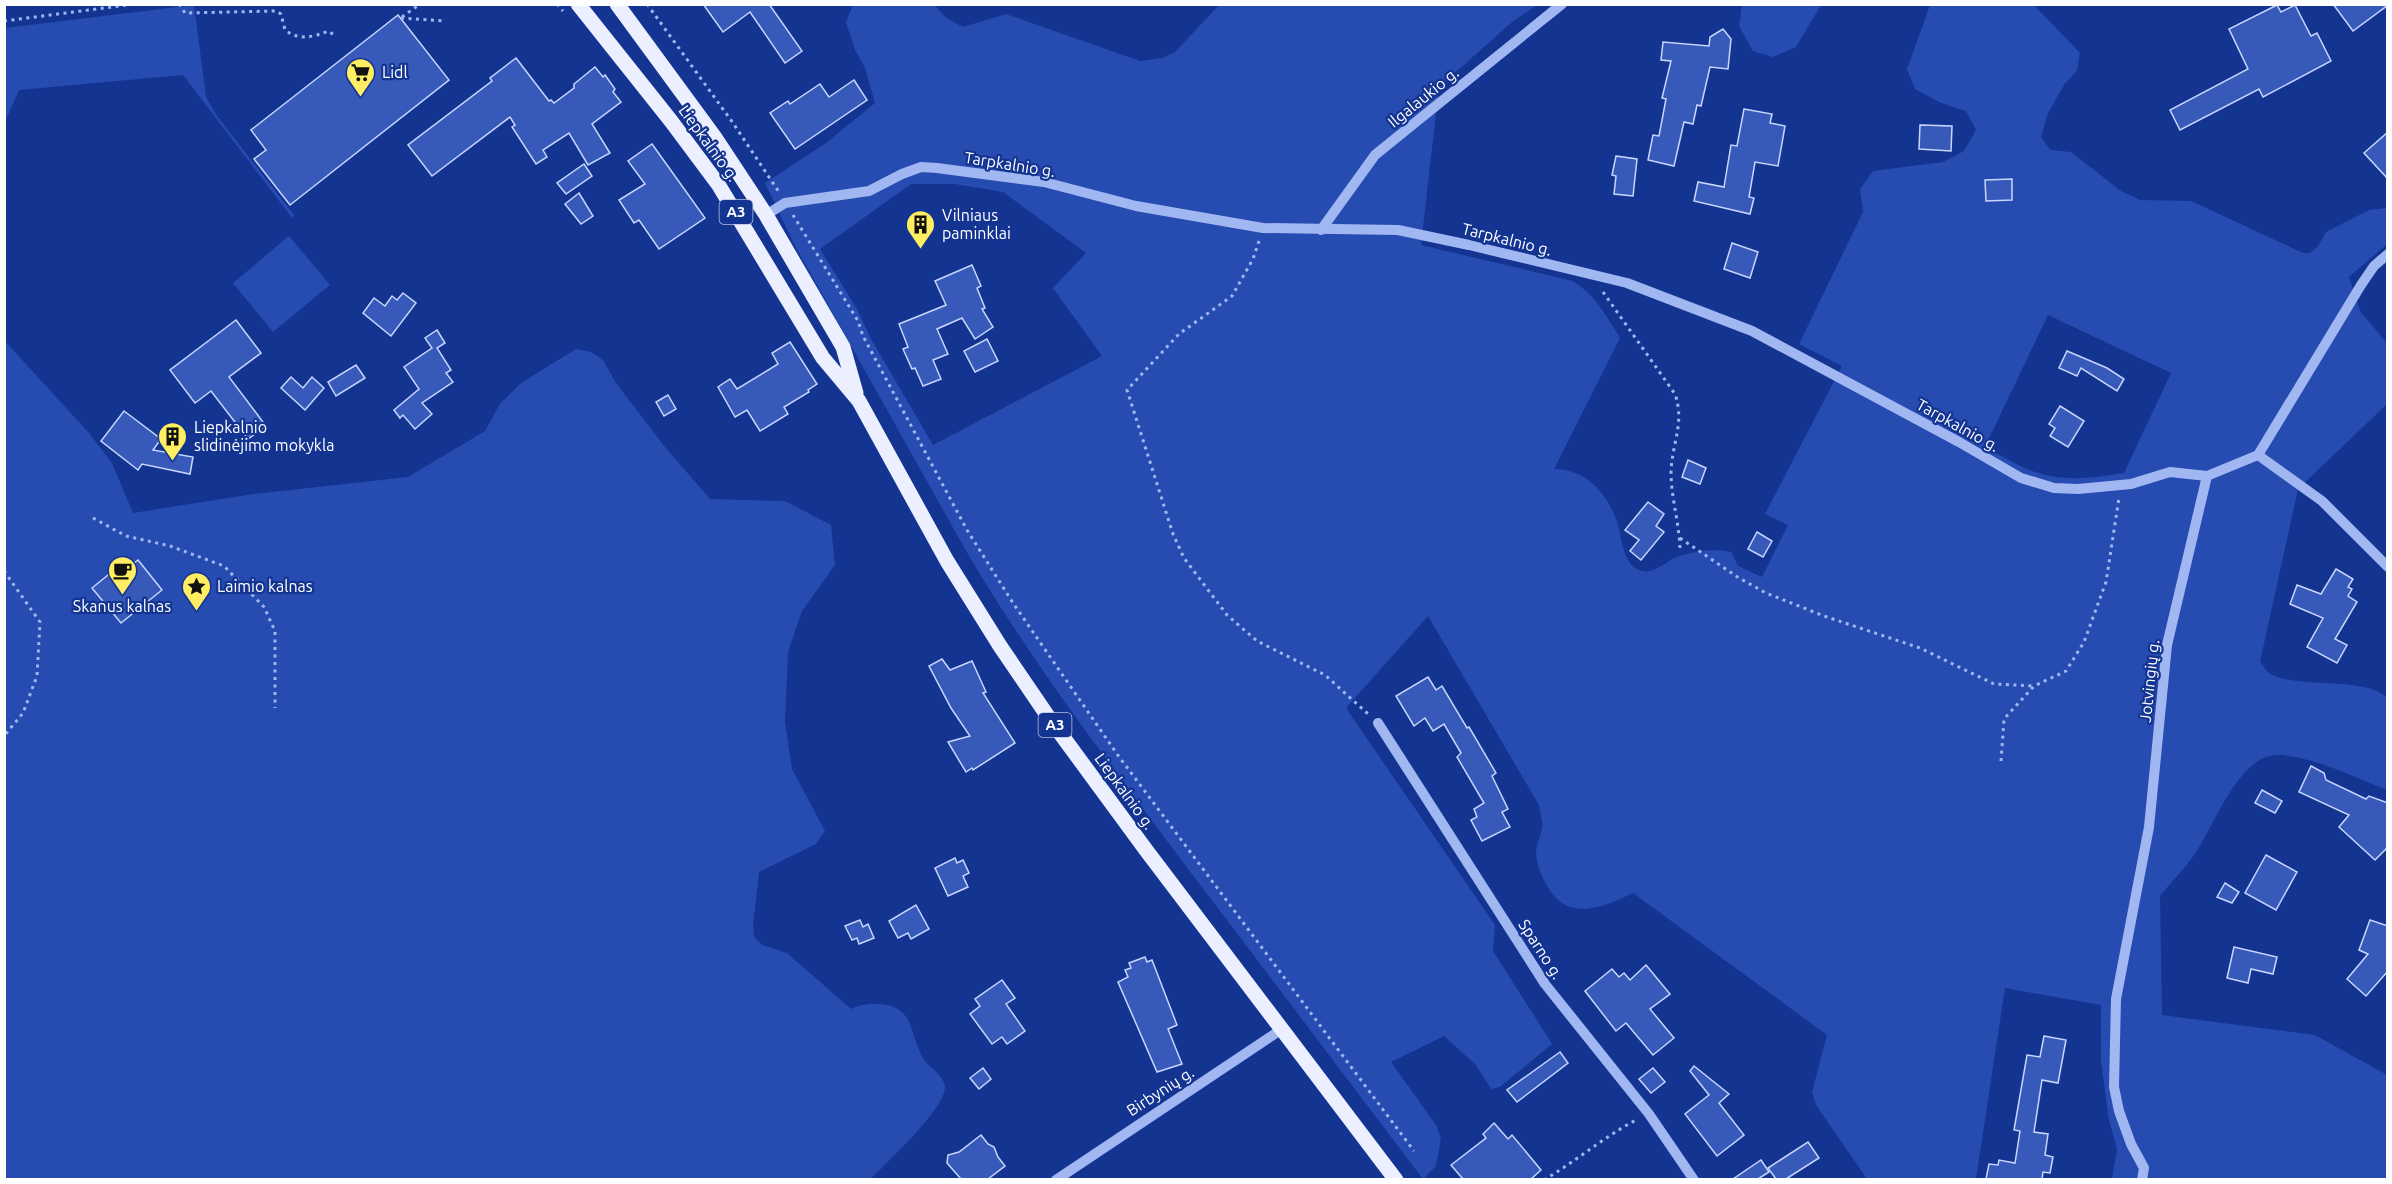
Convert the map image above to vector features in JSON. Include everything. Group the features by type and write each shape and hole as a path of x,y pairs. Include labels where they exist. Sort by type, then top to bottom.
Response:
{"main road":[{"name":"Liepkalnio g.","path":"578,4 718,184 823,358 859,401 947,561 1000,646 1146,850 1396,1179"},
{"name":"Liepkalnio g.","path":"617,4 716,139 766,215 843,347 859,401"}],"street":[{"name":"Ilgalaukio g.","path":"1321,230 1375,155 1562,4"},
{"name":"Tarpkalnio g.","path":"766,215 785,203 869,191 921,167 1044,182 1136,206 1263,228 1398,231 1627,282 1752,331 1959,442 2021,478 2054,488 2121,485 2170,472 2206,476"},
{"path":"2206,476 2258,455 2361,285 2374,266 2388,254"},
{"path":"2258,455 2322,501 2388,567"},
{"name":"Jotvingių g.","path":"2142,1179 2144,1168 2131,1144 2119,1111 2114,1087 2116,999 2150,827 2167,645 2206,476"},
{"name":"Sparno g.","path":"1378,723 1545,984 1649,1114 1694,1179"},
{"name":"Birbynių g.","path":"1056,1179 1282,1029"}],"path":[{"path":"4,21 135,4"},
{"path":"178,4 185,13 276,11 281,14 285,30 294,37 312,37 328,31 336,37"},
{"path":"420,4 401,18 444,21"},
{"path":"647,4 773,181 858,321 863,336 967,530 1013,603 1117,754 1414,1151"},
{"path":"1263,228 1254,259 1232,296 1179,334 1127,390 1173,534 1184,558 1205,586 1227,615 1257,641 1325,675 1378,723"},
{"path":"1592,276 1675,394 1679,406 1680,417 1671,472 1680,552"},
{"path":"2001,761 2004,719 2034,686 2066,671 2084,642 2106,582 2121,485"},
{"path":"93,518 126,536 170,546 224,566 264,607 275,632 275,708"},
{"path":"1680,538 1739,578 1766,593 1824,616 1920,648 1994,684 2034,686"},
{"path":"4,571 40,622 37,676 23,713 4,736"},
{"path":"1544,1179 1579,1159 1616,1131 1649,1114"}],"shaded area":[{"path":"1742,4 1821,5 1796,47 1773,57 1753,51 1739,26"},
{"path":"194,5 206,97 217,116 294,215 293,219 183,75 19,90 5,122 5,28"},
{"path":"853,5 935,5 946,18 963,27 1006,14 1140,61 1162,58 1175,52 1219,5 1537,5 1511,23 1439,87 1421,245 1573,281 1594,299 1605,314 1620,338 1554,469 1577,474 1595,486 1614,514 1626,557 1634,567 1644,571 1654,570 1684,555 1718,550 1731,552 1738,566 1762,577 1788,525 1765,514 1842,366 1799,344 1863,212 1860,189 1873,171 1943,162 1964,151 1976,130 1966,111 1941,103 1915,89 1907,69 1930,5 2034,5 2080,53 2077,70 2064,85 2048,113 2041,137 2050,150 2071,152 2121,191 2140,200 2191,201 2303,253 2310,253 2318,246 2326,232 2369,210 2387,208 2387,244 2349,277 2360,311 2387,343 2387,404 2298,489 2260,662 2269,673 2280,678 2364,687 2388,699 2387,790 2309,760 2282,755 2267,757 2254,764 2241,776 2195,854 2160,896 2162,1015 2315,1035 2387,1075 2387,1179 2112,1179 2117,1149 2109,1120 2101,1061 2101,1005 2005,988 1976,1179 1867,1179 1816,1105 1812,1092 1827,1035 1633,893 1608,904 1584,909 1573,908 1553,895 1543,878 1537,859 1536,851 1542,825 1539,805 1428,616 1346,708 1495,925 1493,951 1552,1044 1500,1087 1491,1089 1476,1065 1444,1036 1391,1062 1436,1125 1441,1138 1436,1166 1423,1179 1127,788 1016,631 965,549 795,246 765,183 826,143 875,103 865,68 855,50 846,22","holes":["911,184 955,184 1003,192 1086,253 1053,288 1102,356 933,445 871,339 857,309 820,249","2048,315 2171,373 2124,473 2080,478 2046,475 2022,467 1985,447"]},
{"path":"289,236 330,285 273,332 233,283"},
{"path":"4,340 89,433 112,463 133,513 253,494 408,477 485,431 500,404 521,383 576,349 591,352 603,360 616,383 665,447 710,499 785,501 831,525 835,565 802,611 788,652 785,722 792,769 825,831 816,844 759,872 753,926 754,937 762,945 787,953 851,1009 878,1004 899,1009 905,1015 923,1058 939,1075 945,1087 936,1108 926,1121 871,1179 5,1179"}],"building":[{"path":"703,4 769,4 802,51 785,63 750,12 723,32"},
{"path":"2333,4 2388,4 2388,5 2353,31"},
{"path":"2277,5 2281,12 2295,5 2311,36 2317,33 2331,61 2263,97 2259,89 2180,130 2170,110 2248,69 2229,29"},
{"name":"Lidl","path":"398,15 449,80 290,205 254,159 266,150 251,130"},
{"path":"1723,29 1731,39 1728,69 1710,67 1701,106 1697,105 1693,124 1684,122 1674,166 1648,160 1653,135 1659,136 1666,99 1662,98 1671,61 1661,60 1663,42 1709,46 1710,37"},
{"path":"516,58 549,101 554,103 574,88 574,84 595,67 603,77 605,75 621,102 592,124 610,153 588,165 569,133 543,150 547,157 536,164 512,127 515,125 510,117 432,176 408,145 492,81 490,78"},
{"path":"854,80 867,100 795,149 770,113 788,101 790,104 820,84 829,97"},
{"path":"1744,109 1772,114 1770,123 1785,126 1778,166 1755,162 1749,197 1754,198 1750,214 1694,201 1698,182 1724,187 1731,145 1737,146"},
{"path":"1920,125 1952,126 1951,151 1919,149"},
{"path":"2388,132 2388,179 2364,153"},
{"path":"652,144 705,218 659,249 639,220 634,223 619,200 645,184 628,161"},
{"path":"1616,156 1637,159 1633,196 1614,194 1616,176 1612,175"},
{"path":"584,164 592,176 566,194 557,183"},
{"path":"2012,179 2012,200 1986,201 1985,180"},
{"path":"579,193 593,216 581,224 565,204"},
{"path":"1732,243 1758,252 1750,278 1724,269"},
{"path":"972,265 981,286 977,288 985,308 982,309 993,327 975,339 962,318 937,329 948,354 933,360 941,379 923,386 903,349 908,347 899,324 946,305 935,281"},
{"path":"403,293 416,303 391,336 363,313 374,298 385,306 392,296 397,300"},
{"path":"236,320 261,353 229,377 266,426 248,439 211,391 195,403 170,370"},
{"path":"437,330 445,343 437,348 451,370 446,373 453,382 422,403 432,414 415,429 403,415 400,418 394,410 419,389 404,367 432,348 425,338"},
{"path":"987,339 998,361 975,372 964,351"},
{"path":"790,342 817,384 808,390 809,392 784,407 788,414 760,431 747,410 735,417 718,387 730,379 737,389 778,364 772,353"},
{"path":"2067,351 2107,368 2124,379 2117,391 2081,368 2077,376 2059,368"},
{"path":"356,365 365,378 336,396 328,382"},
{"path":"291,377 303,388 312,377 324,388 305,410 281,388"},
{"path":"668,395 676,409 664,416 656,402"},
{"path":"2060,406 2084,421 2068,447 2050,436 2055,428 2049,424"},
{"path":"124,411 161,439 153,450 193,457 190,474 142,464 138,470 101,441"},
{"path":"1688,460 1706,468 1700,484 1682,477"},
{"path":"1648,502 1664,514 1656,526 1664,532 1641,560 1630,551 1639,540 1625,530"},
{"path":"1757,532 1772,541 1763,557 1748,549"},
{"path":"138,560 162,590 121,623 92,588 124,562 129,567"},
{"path":"2336,569 2353,579 2348,587 2352,589 2348,596 2357,602 2335,639 2347,645 2337,663 2307,647 2323,618 2290,604 2297,585 2321,594"},
{"path":"942,659 950,670 972,661 986,692 983,693 1015,743 973,770 972,768 966,772 948,742 970,736 951,708 929,666"},
{"path":"1428,677 1436,690 1442,686 1467,728 1469,727 1496,773 1492,776 1508,809 1502,812 1510,827 1482,841 1471,820 1477,817 1474,809 1484,803 1457,757 1461,753 1444,724 1433,731 1425,718 1414,726 1396,696"},
{"path":"2311,766 2324,773 2326,780 2366,799 2369,796 2388,803 2388,847 2375,860 2339,827 2349,815 2299,792"},
{"path":"2262,790 2282,801 2275,813 2255,803"},
{"path":"2266,855 2297,872 2276,910 2245,893"},
{"path":"955,858 957,863 963,860 969,873 963,876 968,887 948,896 935,868"},
{"path":"2225,883 2239,892 2232,903 2217,897"},
{"path":"916,905 929,929 911,939 908,933 898,938 889,921"},
{"path":"860,920 863,927 868,924 874,938 859,944 857,938 852,940 845,926"},
{"path":"2370,920 2388,926 2388,971 2366,996 2347,979 2368,954 2359,950"},
{"path":"2234,947 2277,957 2273,974 2251,969 2248,983 2227,978"},
{"path":"1145,957 1147,962 1152,960 1177,1025 1168,1029 1182,1064 1157,1072 1118,982 1128,977 1125,970 1131,968 1129,963"},
{"path":"1646,965 1670,994 1650,1009 1674,1038 1653,1055 1626,1023 1616,1031 1585,991 1612,969 1619,977 1624,973 1630,980"},
{"path":"1002,980 1015,998 1006,1004 1025,1031 1007,1044 1002,1037 992,1044 970,1014 980,1006 975,999"},
{"path":"2044,1036 2066,1040 2058,1083 2042,1080 2034,1132 2048,1134 2045,1155 2053,1157 2050,1173 2043,1172 2042,1179 1986,1179 1989,1164 1998,1165 1999,1160 2015,1163 2020,1131 2014,1130 2027,1055 2040,1057"},
{"path":"1560,1052 1568,1063 1517,1102 1507,1090"},
{"path":"1694,1066 1729,1094 1719,1103 1744,1135 1717,1156 1685,1114 1709,1095 1690,1071"},
{"path":"983,1068 991,1079 979,1089 970,1078"},
{"path":"1653,1068 1665,1082 1651,1093 1639,1079"},
{"path":"1494,1123 1508,1139 1512,1135 1541,1170 1531,1179 1463,1179 1451,1165 1486,1138 1483,1134"},
{"path":"981,1135 988,1144 994,1147 1005,1166 988,1179 961,1179 947,1163 948,1155 959,1152"},
{"path":"1808,1142 1819,1158 1786,1179 1776,1179 1768,1168"},
{"path":"1761,1160 1769,1172 1758,1179 1733,1179"}],"place":[{"name":"Lidl","path":"361,98"},
{"name":"Vilniaus paminklai","path":"921,250"},
{"name":"Liepkalnio slidinėjimo mokykla","path":"173,462"},
{"name":"Skanus kalnas","path":"122,596"},
{"name":"Laimio kalnas","path":"196,612"}]}
